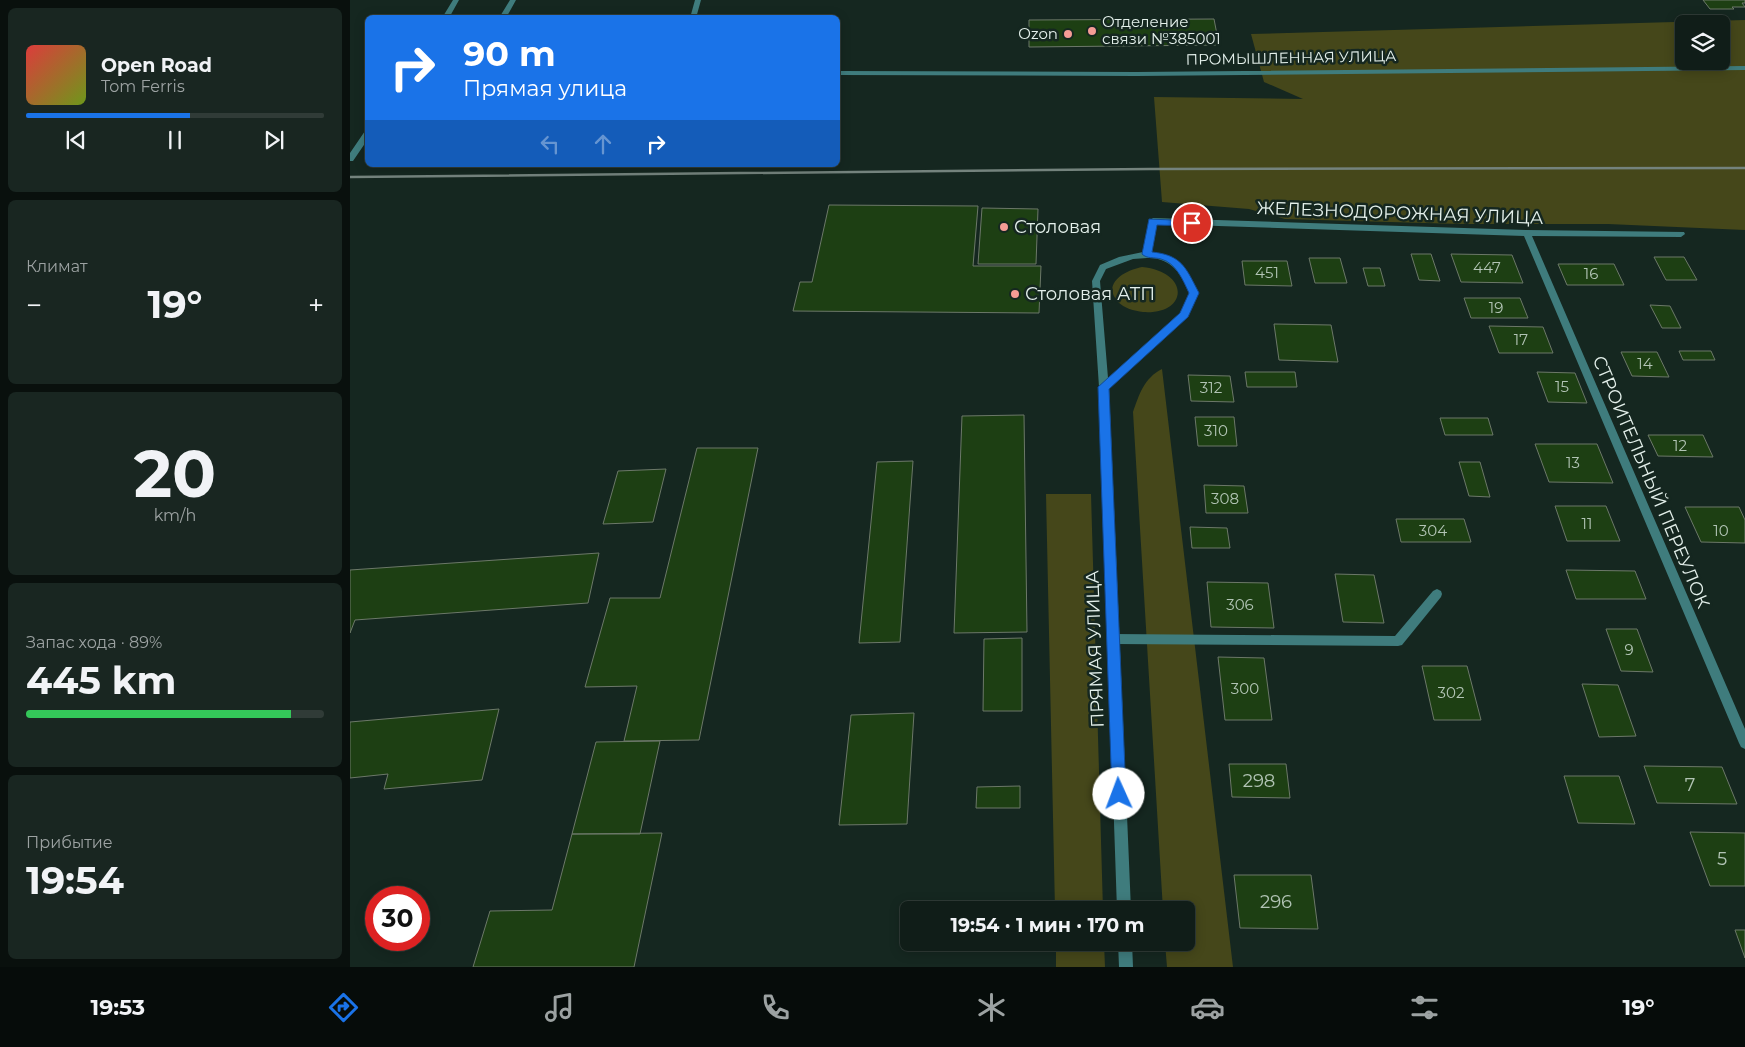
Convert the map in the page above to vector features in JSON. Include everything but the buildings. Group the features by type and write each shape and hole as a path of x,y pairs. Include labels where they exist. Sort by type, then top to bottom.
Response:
{"street":[{"path":"446,15 456,0"},
{"path":"504,15 513,0"},
{"path":"693,15 698,0"},
{"name":"ПРОМЫШЛЕННАЯ УЛИЦА","path":"840,73 1141,74 1745,68"},
{"path":"350,160 365,138"},
{"name":"ЖЕЛЕЗНОДОРОЖНАЯ УЛИЦА","path":"1147,254 1153,222 1527,233 1681,234"},
{"name":"СТРОИТЕЛЬНЫЙ ПЕРЕУЛОК","path":"1527,233 1745,743"},
{"name":"ПРЯМАЯ УЛИЦА","path":"1104,387 1184,315 1194,293 1182,269 1166,256 1147,254 1126,256 1103,267 1096,281 1104,387 1124,901"},
{"path":"1113,639 1398,641 1436,594"},
{"path":"1125,951 1126,967"}],"green space":[{"path":"1730,20 1745,20 1745,230 1608,224 1460,224 1285,219 1249,209 1162,202 1154,97 1303,99 1264,82 1251,34 1675,22 1675,70 1730,70"},
{"path":"1142,267 1158,270 1176,284 1178,292 1175,300 1169,307 1158,311 1136,311 1123,306 1113,295 1112,289 1118,278 1129,271"},
{"path":"1162,369 1233,967 1167,967 1166,951 1195,951 1195,901 1162,901 1133,412 1146,382"},
{"path":"1046,494 1091,494 1103,901 1055,901"},
{"path":"1056,951 1104,951 1105,967 1056,967"}],"railway":[{"path":"350,177 1150,169 1745,168"}],"place":[{"name":"Отделение связи №385001","path":"1092,31"},
{"name":"Ozon","path":"1068,34"},
{"name":"Столовая","path":"1004,227"},
{"name":"Столовая АТП","path":"1015,294"}],"route":[{"path":"1119,794 1104,387 1184,315 1194,293 1182,269 1166,256 1147,254 1153,222 1192,223"}]}
